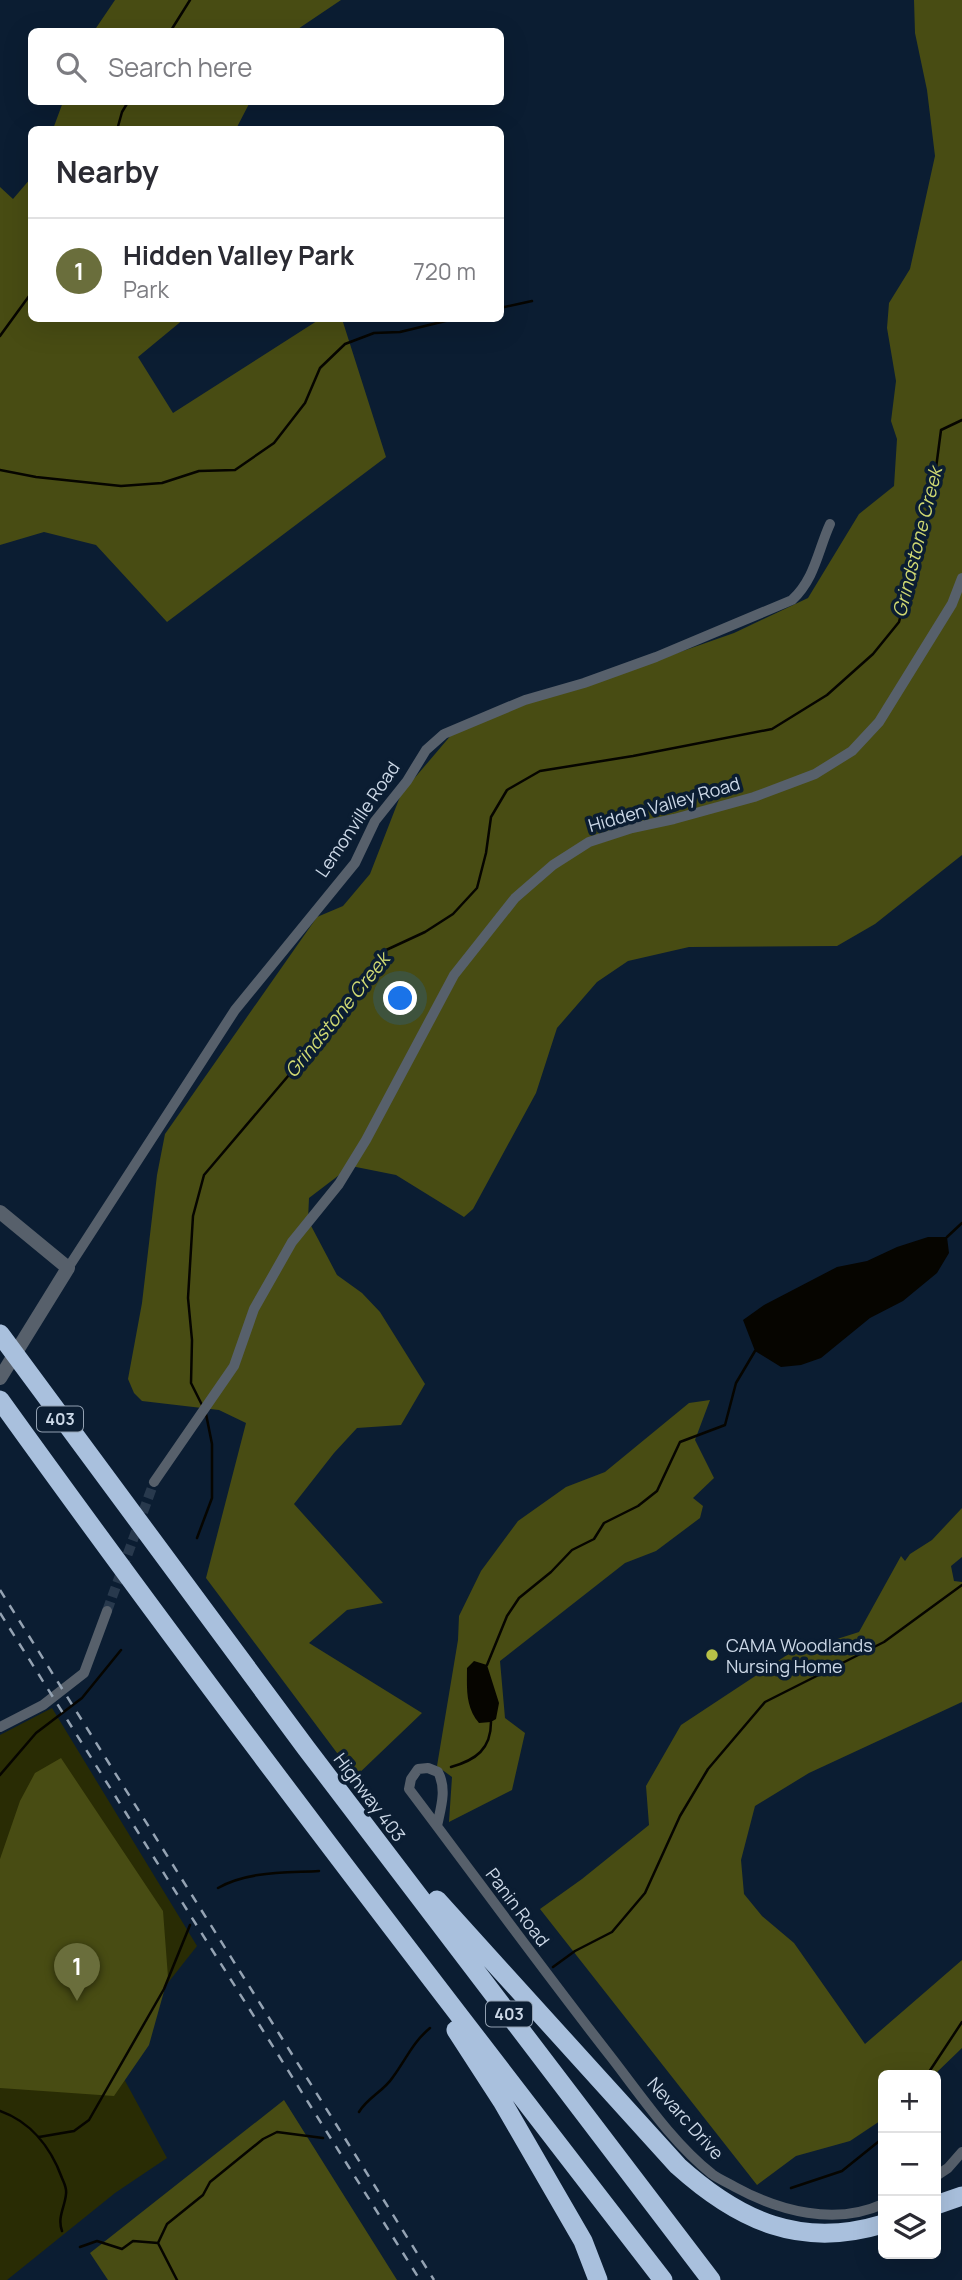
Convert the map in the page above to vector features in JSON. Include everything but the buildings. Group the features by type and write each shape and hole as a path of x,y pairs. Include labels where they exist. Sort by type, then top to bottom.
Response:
{"highway":[{"name":"Highway 403","path":"0,1334 306,1748 711,2280"},
{"name":"403","path":"0,1400 109,1551 367,1895 663,2280"},
{"path":"306,1748 459,1926 678,2166 706,2190 751,2217 801,2232 848,2232 878,2225"},
{"path":"367,1895 502,2101 583,2241 598,2280"},
{"path":"941,2203 962,2196"}],"street":[{"name":"Lemonville Road","path":"0,1378 235,1010 355,863 375,821 426,750 444,734 525,700 584,683 644,661 792,600 815,568 830,524"},
{"name":"Hidden Valley Road","path":"154,1482 234,1366 254,1309 292,1242 339,1184 366,1140 454,975 515,898 553,865 589,842 632,828 754,797 815,775 852,751 879,722 952,604 962,578"},
{"path":"0,1212 68,1268"},
{"path":"0,1727 43,1705 84,1673 107,1611"},
{"name":"Panin Road","path":"437,1826 443,1798 443,1782 438,1772 428,1768 418,1769 411,1779 409,1789 573,2009"},
{"name":"Nevarc Drive","path":"573,2009 668,2130 713,2175 766,2202 796,2212 840,2213 878,2206"},
{"path":"941,2172 962,2152"}],"green space":[{"path":"115,0 341,0 299,28 96,28"},
{"path":"914,0 962,0 962,855 875,924 837,946 689,947 628,961 597,982 557,1028 536,1093 473,1209 464,1217 396,1175 351,1166 309,1198 308,1220 337,1275 362,1293 380,1312 425,1384 401,1425 357,1428 294,1504 383,1603 347,1610 309,1643 422,1713 355,1777 206,1578 246,1423 219,1410 142,1401 134,1393 128,1379 142,1303 157,1175 165,1134 317,917 343,906 370,874 401,794 452,734 497,710 606,678 734,633 808,598 859,514 894,486 897,439 891,421 896,381 887,328 889,303 910,269 935,156 927,90 915,33"},
{"path":"62,105 248,105 238,126 54,126"},
{"path":"28,182 28,322 180,322 138,357 173,413 315,322 343,322 386,457 167,622 96,545 44,532 0,545 0,187 13,199"},
{"path":"710,1400 695,1440 714,1478 693,1498 703,1506 700,1518 656,1551 625,1563 500,1661 505,1718 525,1733 512,1790 449,1822 452,1777 437,1766 458,1640 459,1616 481,1571 518,1521 566,1487 605,1472 689,1403"},
{"path":"962,1508 962,1557 951,1566 954,1581 962,1582 962,1702 809,1773 755,1806 741,1860 744,1894 762,1916 794,1943 865,2044 962,1960 962,2048 939,2070 878,2070 878,2122 850,2141 796,2156 757,2185 540,1909 649,1825 646,1786 681,1725 787,1655 859,1632 901,1556 905,1561 910,1554 932,1540"},
{"path":"52,1708 197,1946 111,2055 167,2158 115,2193 7,2280 0,2280 0,1735"},
{"path":"61,1758 163,1911 168,1977 149,2045 114,2096 0,2088 0,1859 20,1801 35,1773"},
{"path":"284,2100 397,2280 108,2280 90,2253"}],"shaded area":[{"path":"928,1237 947,1237 949,1253 937,1273 903,1301 870,1318 821,1358 801,1365 781,1367 755,1351 743,1320 764,1305 837,1267 867,1261"},
{"path":"474,1661 487,1665 499,1703 496,1719 491,1722 479,1723 469,1704 467,1668"}],"waterway":[{"path":"172,28 190,0"},
{"path":"118,126 126,105"},
{"path":"0,336 28,298"},
{"path":"504,307 532,301"},
{"path":"0,470 36,477 121,486 162,483 199,471 235,470 274,443 305,403 320,368 345,344 374,333 400,332 441,322"},
{"name":"Grindstone Creek","path":"202,1405 191,1383 192,1340 188,1298 193,1216 204,1175 300,1062 384,951 425,932 453,914 477,888 491,817 507,790 540,771 772,729 827,695 873,654 899,622 933,491 941,430 962,420"},
{"path":"947,1237 962,1223"},
{"path":"487,1665 507,1616 519,1598 551,1572 572,1550 594,1539 604,1523 638,1506 657,1491 680,1442 725,1425 736,1383 755,1351"},
{"name":"Grindstone Creek","path":"197,1538 212,1498 212,1444 206,1414"},
{"path":"553,1967 575,1951 612,1932 645,1893 680,1816 708,1769 765,1702 884,1642 962,1585"},
{"name":"Grindstone Creek","path":"0,1775 36,1733 82,1698 121,1650"},
{"path":"451,1767 468,1761 480,1752 488,1739 491,1722"},
{"path":"218,1888 242,1878 319,1871"},
{"path":"39,2137 74,2131 89,2120 164,1989 190,1925"},
{"path":"930,2070 962,2022"},
{"path":"359,2112 389,2082 414,2045 430,2028"},
{"path":"0,2111 30,2129 52,2156 66,2190 61,2217 62,2231"},
{"path":"158,2243 167,2224 203,2195 210,2182 263,2139 277,2132 323,2138"},
{"path":"791,2188 842,2171 878,2142"},
{"path":"80,2247 97,2241 122,2249 133,2241 158,2243"},
{"path":"158,2243 177,2280"}],"tunnel":[{"path":"107,1611 154,1482"}],"railway":[{"path":"0,1590 434,2280"},
{"path":"0,1613 420,2280"}],"place":[{"name":"CAMA Woodlands Nursing Home","path":"712,1655"},
{"name":"Hidden Valley Park","path":"77,2001"}]}
